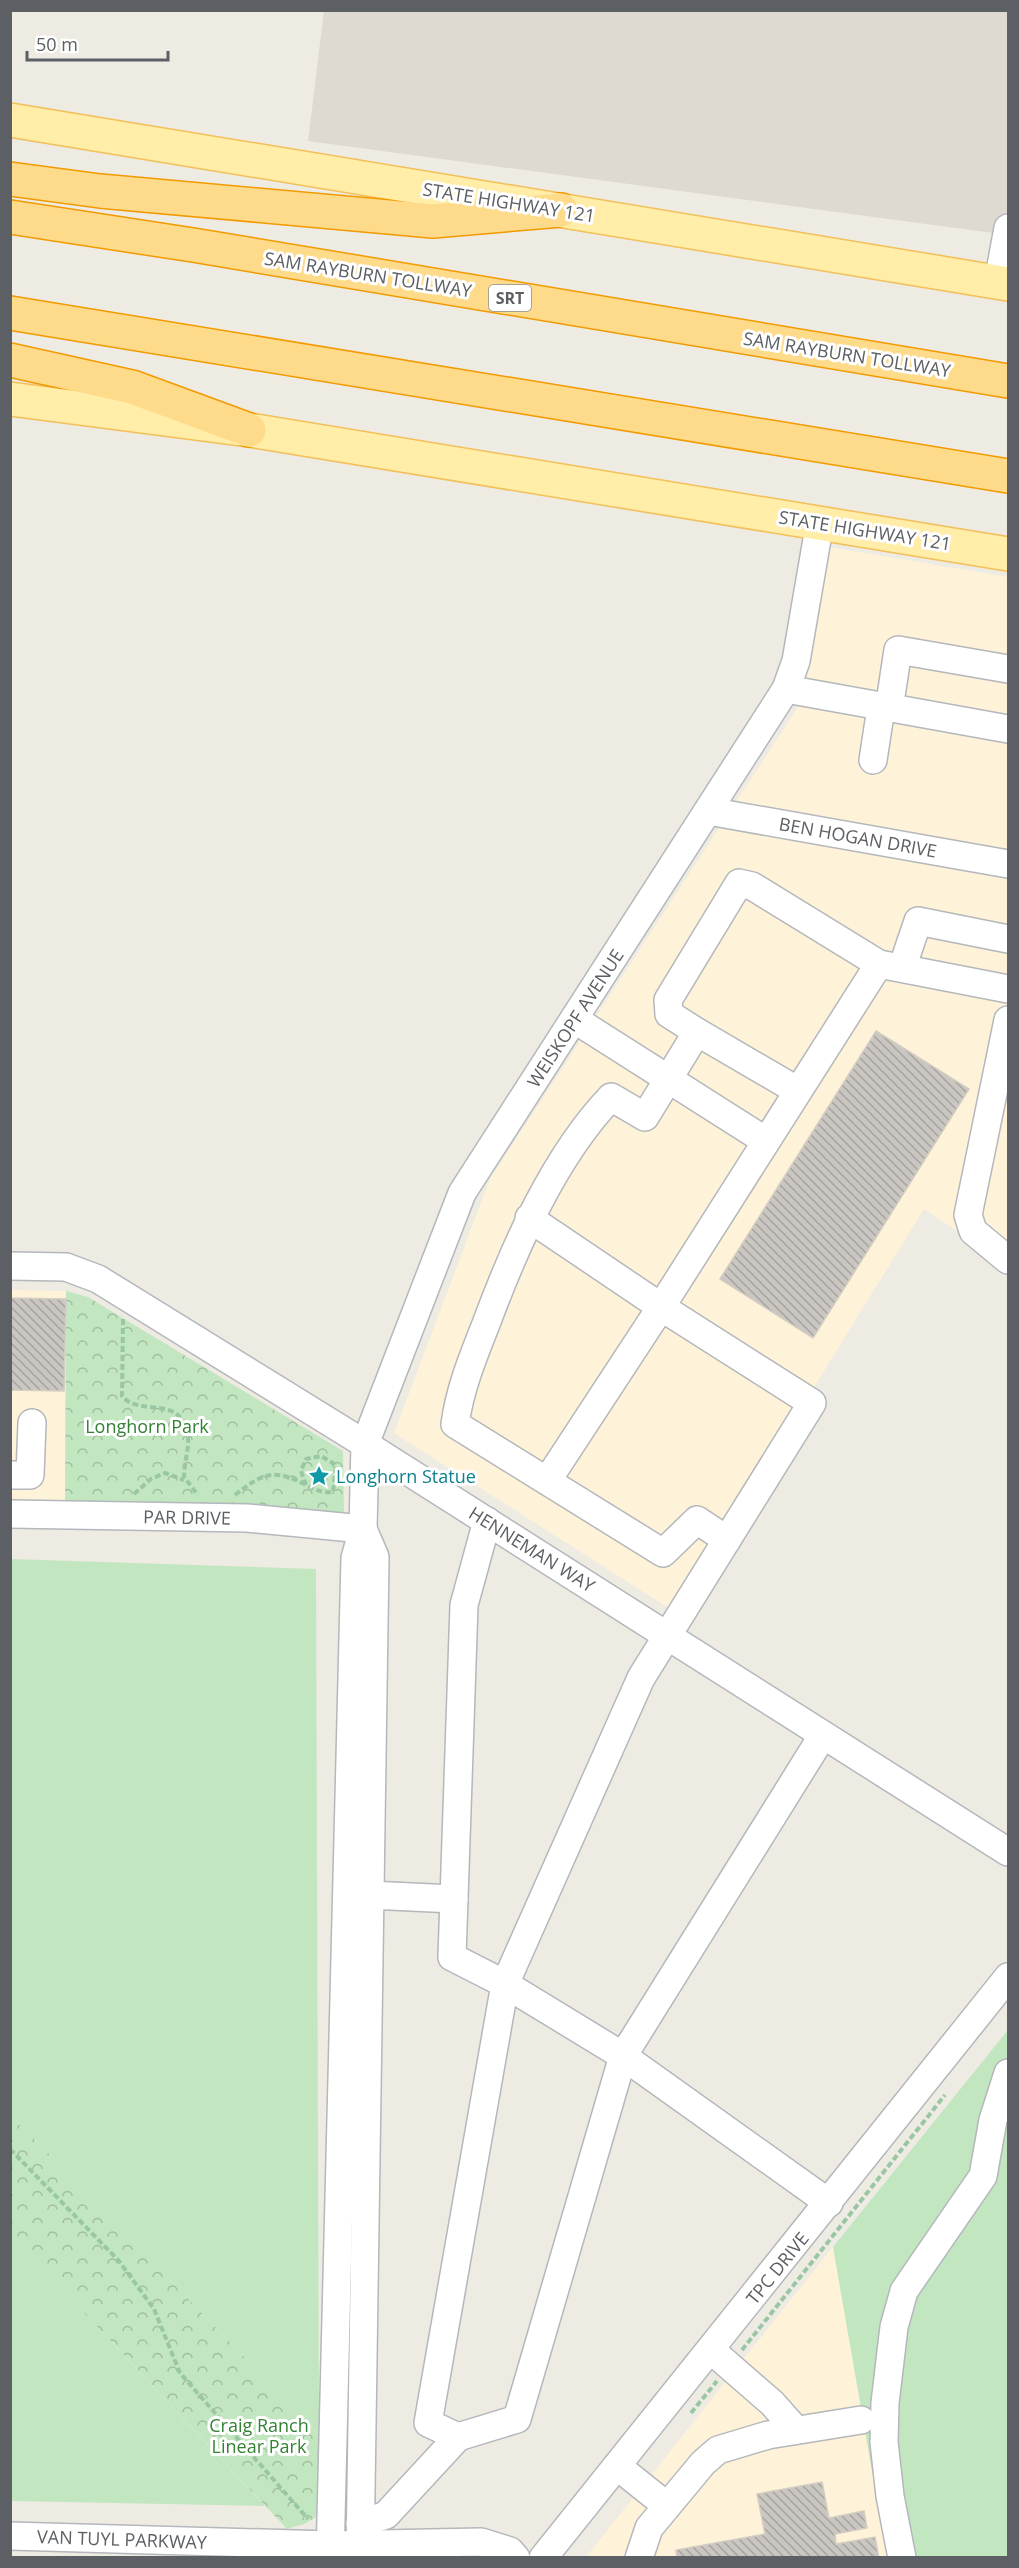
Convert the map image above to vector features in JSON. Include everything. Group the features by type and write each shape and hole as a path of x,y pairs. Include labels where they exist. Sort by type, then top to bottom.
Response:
{"highway":[{"path":"10,179 100,191 433,221 561,210"},
{"name":"SAM RAYBURN TOLLWAY","path":"10,217 193,245 1008,381"},
{"path":"10,313 1008,477"},
{"path":"10,360 132,387 249,430"}],"main road":[{"name":"STATE HIGHWAY 121","path":"10,120 1003,283"},
{"name":"STATE HIGHWAY 121","path":"10,399 249,430 1008,554"}],"street":[{"path":"1003,283 1008,228"},
{"name":"WEISKOPF AVENUE","path":"363,1529 365,1444 462,1193 786,689 796,661 820,522"},
{"path":"873,760 898,650 1008,669"},
{"path":"786,689 1008,729"},
{"name":"BEN HOGAN DRIVE","path":"708,811 1008,864"},
{"path":"798,1091 669,1014 668,1000 739,883 752,886 891,966 1008,989"},
{"path":"547,1481 798,1091 891,966 918,921 1008,939"},
{"path":"574,1019 766,1141"},
{"path":"1008,1020 968,1215 973,1231 1008,1260"},
{"path":"697,1032 645,1117 611,1097 590,1118 529,1218 499,1288 460,1392 455,1424 663,1553 698,1520 727,1540"},
{"path":"458,2437 428,2423 506,1984 640,1677 812,1402 661,1307 529,1218"},
{"name":"HENNEMAN WAY","path":"10,1266 66,1267 84,1271 488,1521 1008,1852"},
{"path":"10,1475 30,1475 32,1423"},
{"name":"PAR DRIVE","path":"10,1514 247,1518 363,1529"},
{"path":"488,1521 464,1605 452,1957 506,1984 623,2056 829,2203"},
{"path":"360,2542 375,1557 363,1529"},
{"path":"330,2551 355,1558 363,1529"},
{"path":"360,2542 458,2437 517,2419 623,2056 823,1735"},
{"path":"369,1895 454,1899"},
{"name":"TPC DRIVE","path":"543,2558 617,2466 720,2357 829,2203 1008,1977"},
{"path":"902,2558 890,2496 884,2442 888,2373 894,2327 904,2291 983,2176 993,2120 1008,2073"},
{"path":"720,2357 772,2403 796,2430"},
{"path":"639,2558 649,2529 703,2463 718,2450 796,2430 861,2420"},
{"path":"617,2466 667,2506"},
{"name":"VAN TUYL PARKWAY","path":"10,2536 330,2551 360,2542 481,2542 510,2551 516,2558"}],"path":[{"path":"123,1318 122,1396 135,1406 158,1406 166,1409 177,1415 185,1424 188,1443 184,1477 202,1498"},
{"path":"226,1501 261,1476 276,1473 322,1493 333,1492 336,1465 321,1456 306,1459 301,1471 306,1485"},
{"path":"127,1500 151,1479 165,1473 187,1482"},
{"path":"686,2418 720,2357 950,2089"},
{"path":"10,2149 119,2261 154,2309 180,2373 330,2551"}],"shaded area":[{"path":"324,11 1008,11 1008,235 308,141"},
{"path":"829,547 1008,577 1008,1265 924,1209 675,1612 394,1433 490,1179 800,704"},
{"path":"11,1290 66,1291 65,1503 11,1501"},
{"path":"833,2247 887,2557 586,2557"}],"green space":[{"name":"Longhorn Park","path":"66,1291 88,1297 343,1451 344,1516 65,1503"},
{"path":"11,1559 316,1569 319,2435 21,2125 11,2125"},
{"path":"1008,2030 1008,2557 887,2557 833,2247"},
{"name":"Craig Ranch Linear Park","path":"11,2125 21,2125 319,2435 318,2516 304,2524 287,2529 11,2235"},
{"path":"11,2235 265,2506 11,2501"}],"building":[{"path":"876,1031 969,1089 813,1338 720,1279"},
{"path":"10,1298 66,1299 64,1391 10,1390"},
{"path":"822,2482 829,2518 864,2511 867,2528 835,2534 836,2544 875,2537 879,2558 677,2558 676,2550 765,2534 757,2494"}],"place":[{"name":"Longhorn Statue","path":"319,1476"}]}
